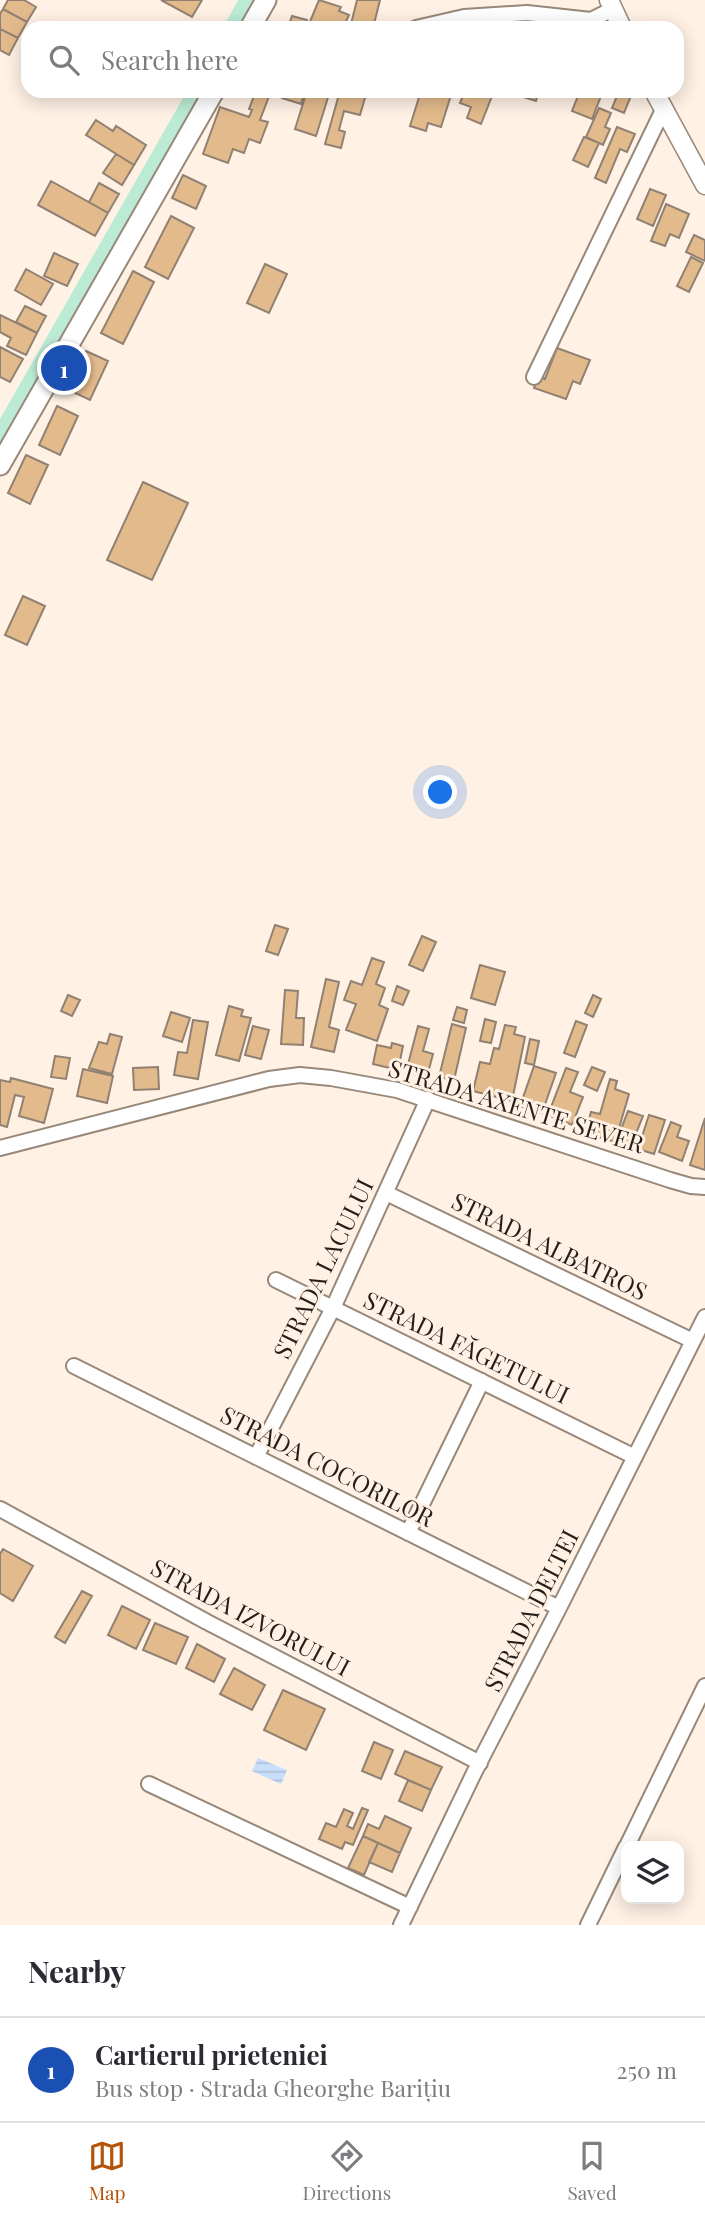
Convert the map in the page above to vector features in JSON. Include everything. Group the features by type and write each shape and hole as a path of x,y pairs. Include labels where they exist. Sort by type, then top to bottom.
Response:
{"main road":[{"path":"254,21 266,0"},
{"path":"3,455 210,98"}],"street":[{"path":"447,21 464,17 527,13 591,20 611,4 619,21"},
{"path":"657,98 705,186"},
{"path":"534,377 663,110"},
{"name":"STRADA AXENTE SEVER","path":"0,1148 270,1079 300,1075 371,1085 428,1099 698,1186 705,1192"},
{"name":"STRADA LACULUI","path":"256,1457 333,1308 428,1099"},
{"name":"STRADA ALBATROS","path":"386,1193 693,1341"},
{"name":"STRADA FĂGETULUI","path":"276,1280 635,1457"},
{"name":"STRADA DELTEI","path":"401,1925 480,1762 705,1317"},
{"name":"STRADA COCORILOR","path":"74,1366 559,1608"},
{"path":"408,1533 482,1381"},
{"name":"STRADA IZVORULUI","path":"0,1509 219,1629 480,1762"},
{"path":"630,1841 705,1686"},
{"path":"149,1784 410,1908"},
{"path":"588,1925 621,1859"}],"green space":[{"path":"238,0 266,0 254,21 227,21"},
{"path":"183,98 210,98 0,447 0,419"}],"water":[{"path":"258,1758 287,1770 281,1784 252,1771"}],"building":[{"path":"8,0 24,0 36,7 28,21 3,9"},
{"path":"161,0 202,0 192,17"},
{"path":"319,0 341,7 339,11 349,15 346,21 310,21"},
{"path":"357,0 380,0 375,21 352,21"},
{"path":"3,9 25,21 21,21 18,38 0,29 0,14"},
{"path":"292,16 307,20 307,21 290,21"},
{"path":"0,29 18,38 9,55 0,50"},
{"path":"253,98 268,98 260,120 268,122 260,143 249,139 244,153 233,149 228,163 203,154 220,107 249,117 252,110 249,109"},
{"path":"282,98 303,98 301,104"},
{"path":"305,98 328,98 316,136 295,129"},
{"path":"338,98 365,98 360,115 344,111 339,130 345,132 341,148 325,144"},
{"path":"419,98 450,98 441,127 428,123 426,131 410,126"},
{"path":"462,98 491,98 481,124 467,118 471,107 460,103"},
{"path":"577,98 600,98 592,119 572,111"},
{"path":"616,98 630,98 624,113 612,108"},
{"path":"599,108 611,113 605,127 610,129 603,145 586,137"},
{"path":"96,120 113,131 116,126 146,145 134,165 86,135"},
{"path":"617,127 635,134 627,152 620,149 606,183 595,178"},
{"path":"584,137 599,143 588,167 573,160"},
{"path":"116,154 134,165 122,185 103,173"},
{"path":"183,175 206,186 196,209 172,198"},
{"path":"51,181 108,213 95,236 38,205"},
{"path":"99,183 119,194 108,213 89,202"},
{"path":"650,189 666,195 653,226 637,219"},
{"path":"666,204 689,214 679,238 670,234 665,246 651,241"},
{"path":"171,216 194,228 168,279 145,267"},
{"path":"694,235 705,240 705,261 686,252"},
{"path":"54,253 78,264 67,286 44,276"},
{"path":"691,257 703,263 689,292 677,286"},
{"path":"265,264 287,274 269,313 247,303"},
{"path":"26,269 53,284 41,305 15,290"},
{"path":"133,271 154,282 123,344 101,333"},
{"path":"25,306 46,316 37,333 16,322"},
{"path":"0,315 37,333 26,355 7,346 11,338 0,332"},
{"path":"0,347 23,359 10,382 0,377"},
{"path":"557,348 590,360 580,384 573,381 566,399 534,388 539,376 545,379"},
{"path":"86,351 108,361 90,400 69,390"},
{"path":"57,406 78,416 60,455 39,445"},
{"path":"26,455 48,465 30,504 8,493"},
{"path":"143,482 188,503 152,580 107,560"},
{"path":"23,596 45,606 27,645 5,635"},
{"path":"275,925 288,929 278,955 266,951"},
{"path":"422,936 436,942 423,971 409,965"},
{"path":"372,958 384,962 376,984 385,988 379,1005 388,1009 377,1041 346,1030 356,1004 344,1000 351,981 362,985"},
{"path":"480,965 505,972 495,1005 471,998"},
{"path":"326,979 339,982 329,1027 339,1030 334,1052 311,1047"},
{"path":"397,986 409,991 403,1005 392,1001"},
{"path":"285,990 298,991 296,1018 304,1018 303,1045 281,1044"},
{"path":"68,995 80,1000 72,1016 61,1011"},
{"path":"593,995 601,999 593,1017 585,1013"},
{"path":"229,1006 243,1010 241,1016 251,1018 239,1061 216,1055"},
{"path":"457,1007 467,1010 464,1023 453,1020"},
{"path":"171,1012 190,1018 182,1042 163,1036"},
{"path":"485,1019 496,1022 491,1043 480,1041"},
{"path":"193,1020 208,1022 198,1079 174,1075 178,1052 187,1053"},
{"path":"576,1021 587,1025 575,1057 564,1053"},
{"path":"452,1024 466,1028 454,1080 439,1077"},
{"path":"505,1025 516,1027 514,1034 525,1037 512,1101 473,1091 480,1062 490,1064 494,1048 499,1049"},
{"path":"253,1026 269,1030 261,1059 245,1055"},
{"path":"418,1026 429,1029 423,1051 433,1054 427,1077 406,1072"},
{"path":"110,1034 122,1037 112,1074 89,1068 99,1042 107,1044"},
{"path":"530,1039 539,1041 534,1065 525,1063"},
{"path":"392,1043 403,1046 398,1070 373,1064 377,1045 391,1048"},
{"path":"55,1056 70,1058 66,1079 51,1077"},
{"path":"534,1066 556,1073 542,1113 520,1106"},
{"path":"158,1067 159,1089 134,1090 133,1068"},
{"path":"592,1067 605,1072 597,1091 584,1085"},
{"path":"566,1068 578,1072 570,1092 583,1097 572,1125 548,1115"},
{"path":"83,1069 113,1076 107,1103 77,1096"},
{"path":"11,1078 53,1089 44,1123 19,1116 24,1097 15,1095 7,1127 0,1125 0,1080 10,1082"},
{"path":"610,1079 617,1081 615,1089 629,1094 615,1142 585,1133 591,1112 600,1114"},
{"path":"628,1111 643,1116 629,1151 615,1145"},
{"path":"649,1115 665,1120 654,1154 638,1149"},
{"path":"705,1118 705,1170 690,1165"},
{"path":"671,1122 681,1126 677,1137 689,1141 682,1161 659,1152"},
{"path":"3,1549 33,1566 13,1601 0,1593 0,1554"},
{"path":"82,1591 92,1596 65,1643 55,1637"},
{"path":"122,1606 150,1620 136,1649 108,1635"},
{"path":"155,1623 188,1637 176,1664 143,1650"},
{"path":"197,1644 225,1659 214,1682 186,1668"},
{"path":"234,1668 265,1685 252,1710 220,1694"},
{"path":"283,1690 325,1709 306,1750 264,1730"},
{"path":"374,1742 393,1750 381,1779 362,1771"},
{"path":"405,1751 442,1767 431,1790 395,1774"},
{"path":"408,1780 431,1790 422,1811 399,1801"},
{"path":"362,1808 368,1810 353,1845 345,1842 342,1849 319,1839 326,1823 336,1827 344,1809 353,1813 347,1826 353,1829"},
{"path":"385,1816 411,1828 400,1853 363,1836 368,1824 379,1829"},
{"path":"363,1836 378,1843 364,1875 348,1868"},
{"path":"378,1843 400,1853 392,1872 369,1862"}],"place":[{"name":"Cartierul prieteniei","path":"64,368"}]}
